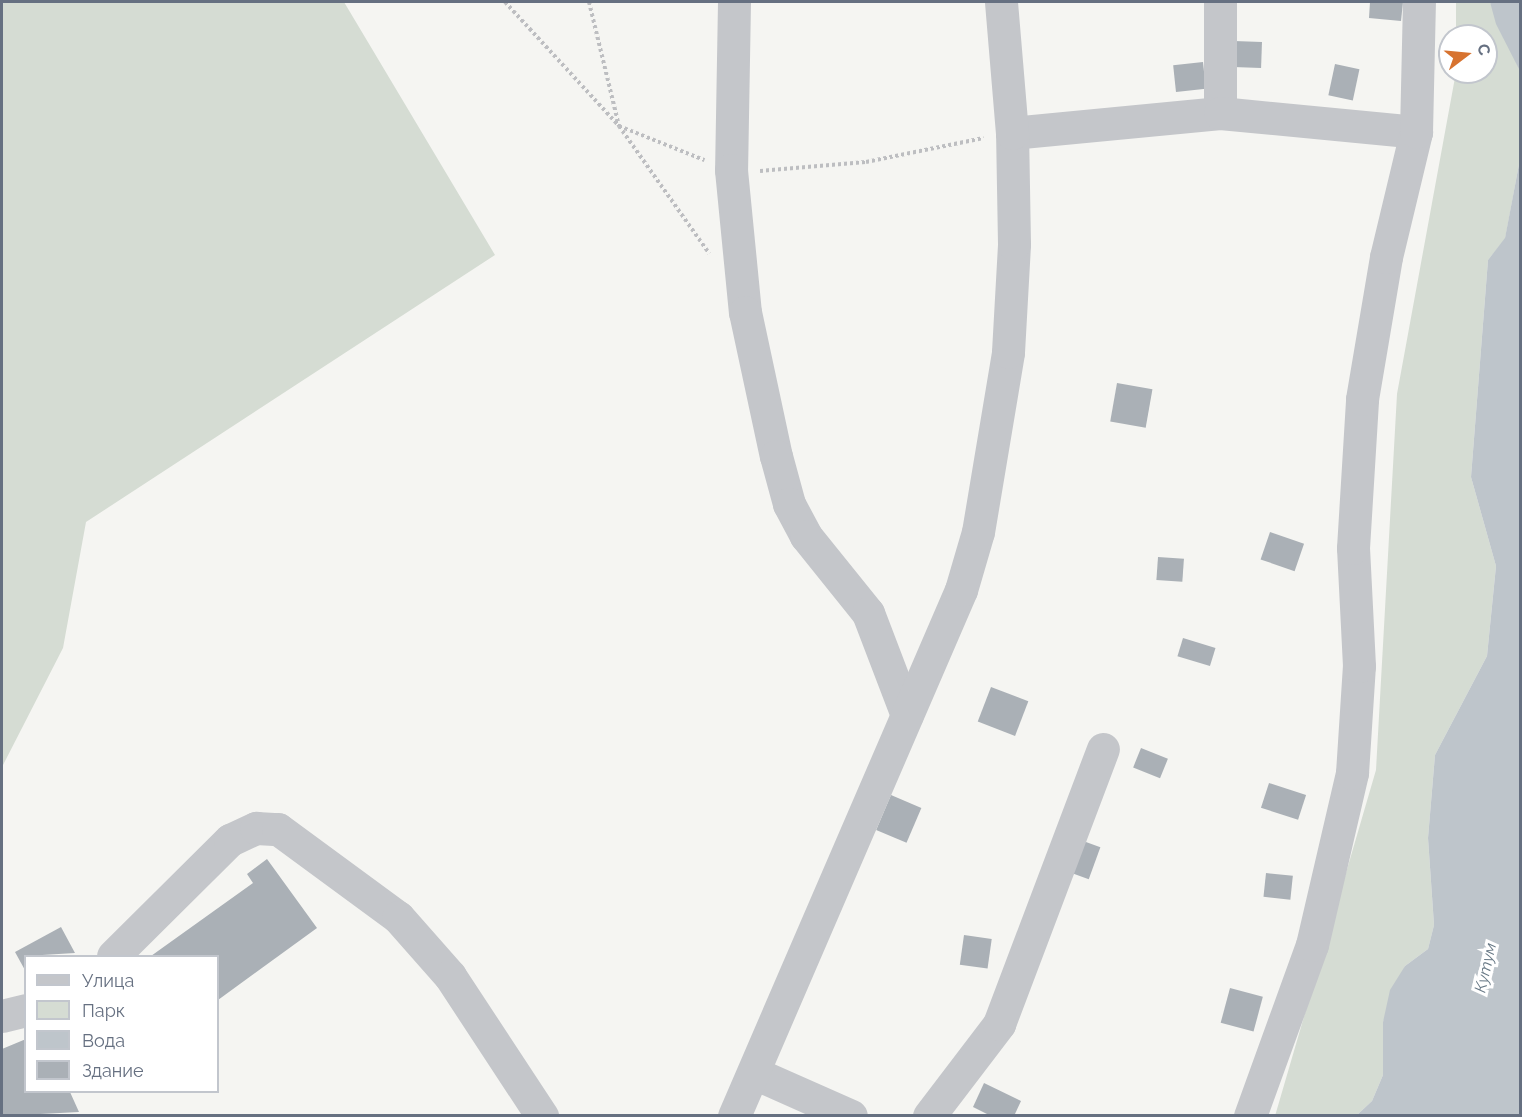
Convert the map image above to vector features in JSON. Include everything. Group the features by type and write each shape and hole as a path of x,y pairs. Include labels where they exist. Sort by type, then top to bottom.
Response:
{"street":[{"path":"734,2 731,170 745,312 776,456 789,504 806,536 868,613 906,715"},
{"path":"734,1116 961,590 978,532 1008,352 1012,132 1001,2"},
{"path":"1220,2 1220,113"},
{"path":"1250,1116 1312,945 1352,773 1359,666 1353,548 1362,399 1386,258 1416,132 1419,2"},
{"path":"1012,132 1220,113 1416,132"},
{"path":"928,1116 999,1024 1102,749"},
{"path":"115,955 230,840 256,828 278,829 398,917 450,976 542,1116"},
{"path":"2,1016 24,1010"},
{"path":"754,1072 851,1116"}],"path":[{"path":"589,2 619,126 712,257"}],"green space":[{"path":"2,2 344,2 495,255 86,522 63,648 2,767"},
{"path":"1456,2 1490,2 1520,71 1520,159 1505,239 1488,260 1471,477 1496,566 1487,656 1435,755 1428,838 1434,925 1428,949 1405,966 1383,1022 1383,1075 1372,1101 1357,1115 1275,1116 1376,770 1397,394 1454,84 1498,84 1498,24 1456,24"}],"water":[{"path":"1490,2 1520,2 1520,71 1498,24 1496,24"},
{"name":"Кутум","path":"1520,159 1520,1115 1357,1115 1372,1101 1383,1075 1383,1022 1390,990 1405,966 1428,949 1434,925 1428,838 1435,755 1487,656 1496,566 1471,477 1488,260 1505,238"}],"building":[{"path":"1370,2 1403,2 1401,21 1369,18"},
{"path":"1234,41 1262,42 1261,68 1233,67"},
{"path":"1203,62 1206,89 1176,92 1173,65"},
{"path":"1335,64 1359,69 1353,100 1328,95"},
{"path":"1117,383 1152,389 1146,428 1110,421"},
{"path":"1270,532 1304,544 1295,571 1261,559"},
{"path":"1158,557 1184,559 1182,582 1156,580"},
{"path":"1183,638 1216,648 1210,666 1177,656"},
{"path":"991,687 1028,701 1015,736 978,722"},
{"path":"1141,748 1168,759 1160,778 1133,767"},
{"path":"1269,783 1306,795 1298,820 1261,808"},
{"path":"891,795 921,808 907,843 876,830"},
{"path":"1075,838 1100,847 1089,879 1063,870"},
{"path":"267,859 317,928 219,999 219,955 152,955 253,883 247,874"},
{"path":"1266,873 1293,876 1290,900 1263,897"},
{"path":"61,927 75,953 24,955 24,968 15,952"},
{"path":"964,935 992,939 988,969 960,965"},
{"path":"1230,988 1263,997 1254,1032 1221,1023"},
{"path":"24,1040 24,1093 70,1093 79,1112 2,1116 2,1049"},
{"path":"984,1083 1021,1101 1014,1116 991,1116 973,1107"}]}
